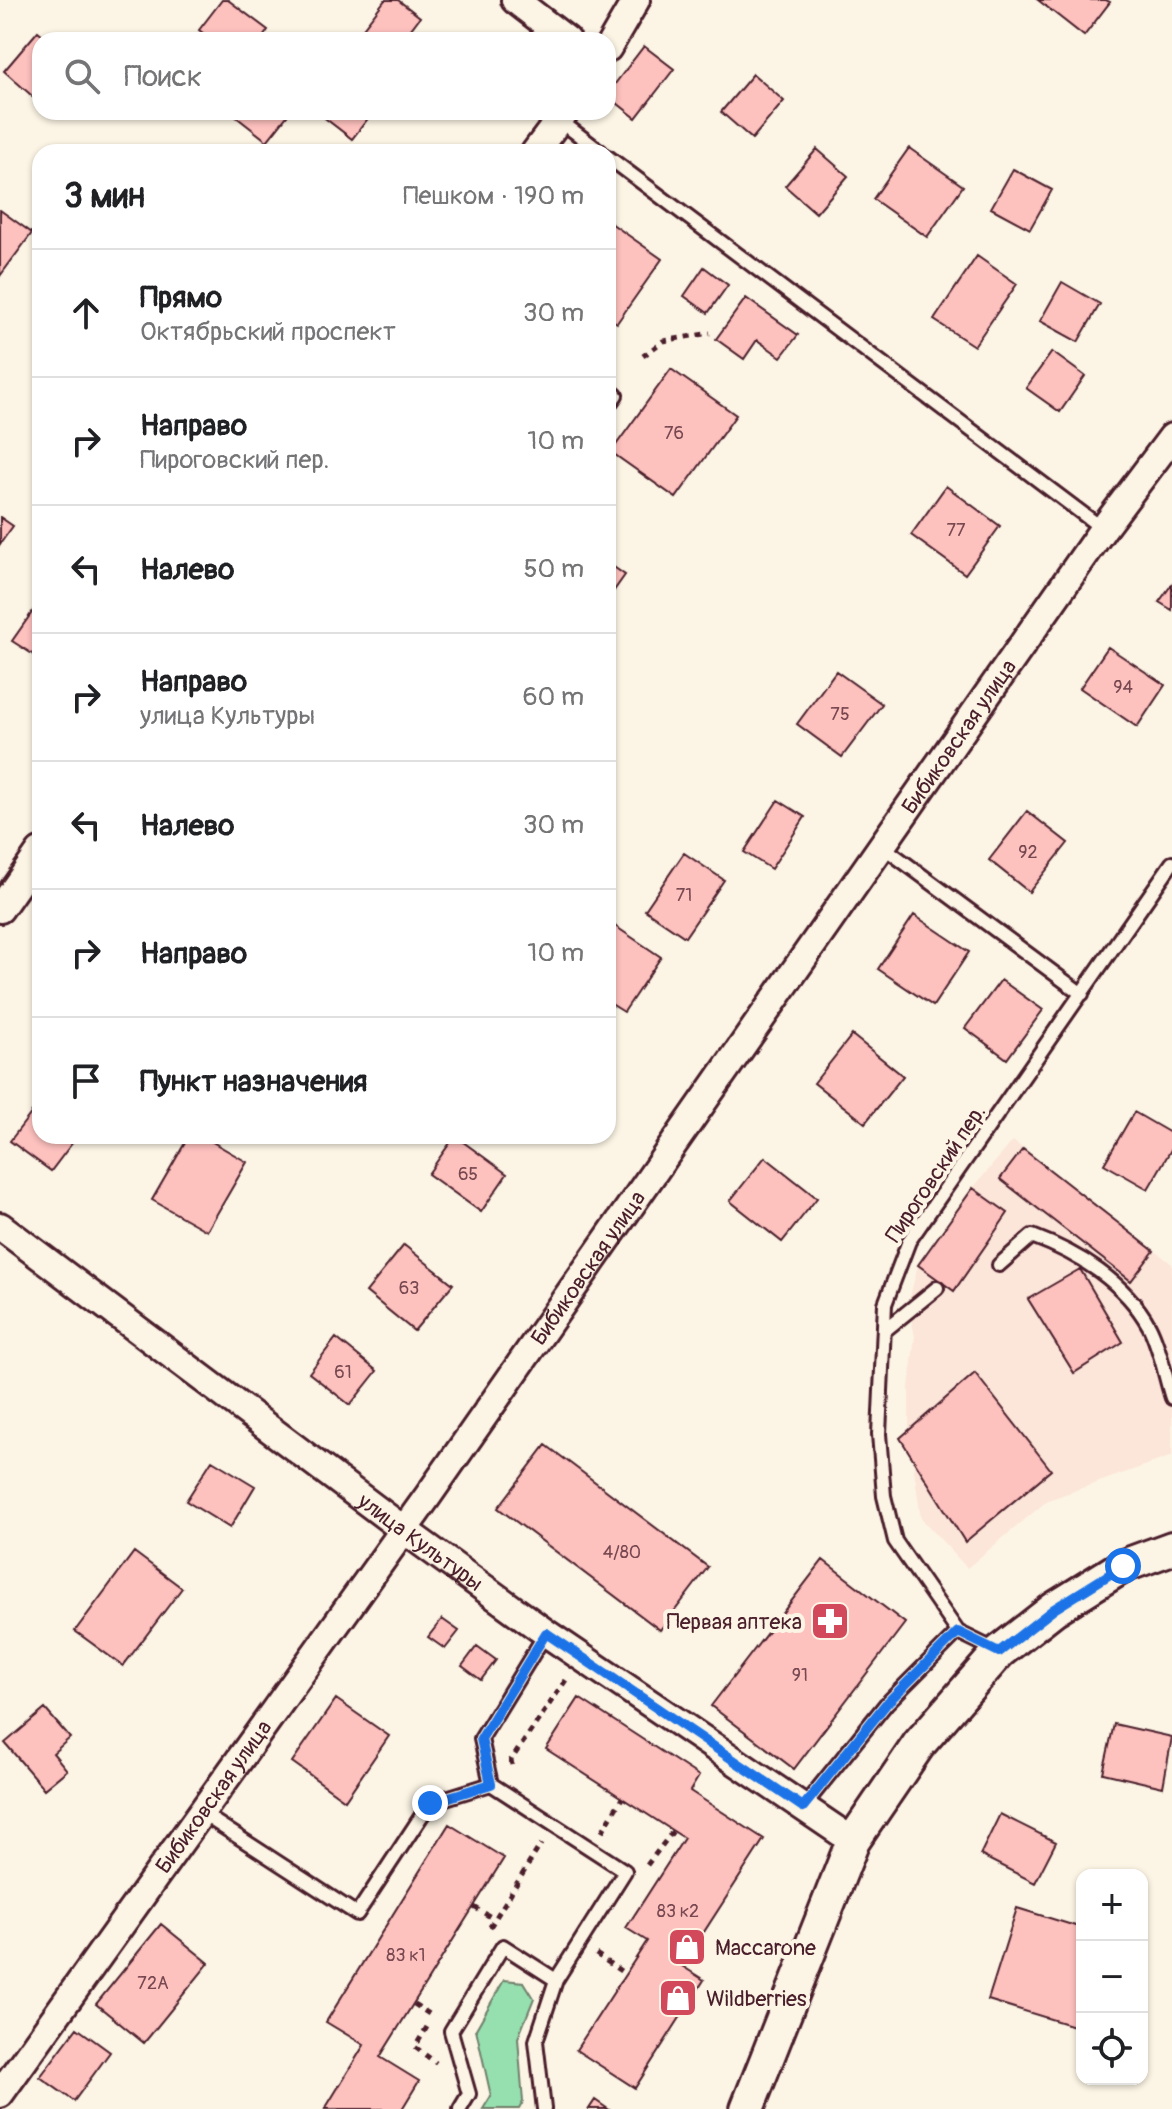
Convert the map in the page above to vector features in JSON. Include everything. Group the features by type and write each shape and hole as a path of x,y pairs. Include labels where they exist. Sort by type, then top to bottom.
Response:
{"street":[{"path":"515,0 557,32"},
{"path":"616,34 636,0"},
{"path":"541,144 559,120"},
{"name":"Бибиковская улица","path":"0,2094 404,1530 1103,529 1172,437"},
{"path":"0,909 32,863"},
{"name":"улица Культуры","path":"0,1226 546,1633 853,1841"},
{"path":"747,2109 853,1841 919,1744 999,1652 1054,1609 1123,1566 1172,1548"}],"lane":[{"path":"566,120 592,144"},
{"path":"616,163 1103,529"},
{"path":"882,846 1082,994"},
{"name":"Пироговский пер.","path":"999,1652 958,1632 895,1541 884,1496 879,1434 885,1304 909,1241 1172,863"},
{"path":"999,1265 1032,1236 1065,1248 1124,1291 1150,1328 1172,1398"},
{"path":"884,1331 937,1288"},
{"path":"803,1807 886,1704 958,1632"},
{"path":"544,2109 536,2041 556,1980 625,1871 491,1784 481,1739 546,1633"},
{"path":"200,1812 357,1914 430,1803 491,1784"},
{"path":"460,2109 469,2094 451,2031 503,1946 556,1980"}],"path":[{"path":"643,356 663,341 710,333"},
{"path":"514,1773 511,1760 568,1676"},
{"path":"597,1840 622,1798"},
{"path":"644,1869 673,1831"},
{"path":"474,1907 494,1919"},
{"path":"592,1951 625,1974"},
{"path":"414,2004 434,2017"}],"shaded area":[{"path":"1013,1141 1172,1264 1172,1456 1048,1500 967,1568 921,1518 909,1435 909,1388 915,1336 908,1305 918,1265 973,1188"}],"green space":[{"path":"504,1980 524,1982 534,1998 518,2038 523,2102 519,2109 483,2109 491,2096 476,2029"}],"building":[{"path":"222,0 228,0 268,30 202,32 199,30"},
{"path":"385,0 398,0 420,17 409,32 360,32"},
{"path":"1038,0 1106,0 1110,2 1084,36"},
{"path":"32,38 32,96 4,71"},
{"path":"644,46 674,69 636,118 616,102 616,83"},
{"path":"753,74 784,101 752,139 721,112"},
{"path":"240,120 284,120 267,141"},
{"path":"327,120 367,120 352,139"},
{"path":"909,148 963,186 927,237 873,199"},
{"path":"817,149 848,176 816,213 785,186"},
{"path":"1013,169 1052,190 1030,229 991,208"},
{"path":"0,210 32,233 0,276"},
{"path":"616,227 662,259 616,322"},
{"path":"977,256 1017,284 974,346 934,320"},
{"path":"704,267 728,285 708,313 684,296"},
{"path":"1062,282 1100,304 1078,342 1040,321"},
{"path":"746,298 798,335 781,357 757,340 744,359 716,339"},
{"path":"1052,352 1085,376 1060,412 1026,388"},
{"path":"671,369 736,415 676,498 616,456 616,445"},
{"path":"946,486 1000,526 965,574 911,535"},
{"path":"0,517 13,526 0,544"},
{"path":"616,569 625,575 616,588"},
{"path":"1172,584 1172,610 1159,602"},
{"path":"32,612 32,654 12,641"},
{"path":"1108,647 1165,685 1137,727 1080,688"},
{"path":"836,671 882,704 842,757 797,724"},
{"path":"778,800 805,817 771,869 744,852"},
{"path":"1027,811 1068,843 1029,892 989,860"},
{"path":"684,853 724,880 685,937 645,910"},
{"path":"914,915 969,952 933,1006 878,969"},
{"path":"616,927 661,957 624,1012 616,1007"},
{"path":"1001,980 1043,1010 1007,1059 965,1028"},
{"path":"852,1035 903,1076 865,1123 814,1083"},
{"path":"32,1112 32,1144 71,1144 51,1171 10,1141"},
{"path":"1134,1112 1172,1134 1172,1148 1148,1189 1104,1164"},
{"path":"184,1144 216,1144 247,1162 207,1231 152,1200"},
{"path":"449,1144 466,1144 507,1174 481,1212 428,1174"},
{"path":"1023,1149 1154,1251 1131,1281 1000,1179"},
{"path":"765,1157 817,1198 782,1242 730,1201"},
{"path":"973,1188 1008,1213 954,1291 918,1265"},
{"path":"404,1245 453,1284 414,1331 366,1292"},
{"path":"1080,1269 1123,1342 1074,1373 1028,1299"},
{"path":"336,1338 377,1371 350,1405 309,1373"},
{"path":"975,1373 1051,1470 965,1542 900,1438"},
{"path":"546,1445 708,1567 660,1630 498,1508"},
{"path":"212,1460 255,1486 230,1528 186,1501"},
{"path":"134,1552 182,1588 123,1666 75,1631"},
{"path":"823,1560 905,1623 794,1769 711,1706"},
{"path":"442,1619 459,1631 445,1649 428,1637"},
{"path":"477,1646 496,1660 481,1680 462,1666"},
{"path":"579,1698 699,1776 690,1791 764,1839 682,1966 704,1980 635,2088 576,2050 647,1941 626,1928 684,1838 546,1749"},
{"path":"336,1699 389,1736 345,1800 292,1762"},
{"path":"45,1709 70,1738 53,1753 67,1770 44,1789 5,1743"},
{"path":"1114,1724 1172,1737 1163,1787 1103,1773"},
{"path":"1000,1814 1056,1842 1035,1883 980,1855"},
{"path":"449,1824 504,1858 380,2057 419,2081 402,2109 325,2109 364,2045 326,2022"},
{"path":"1017,1908 1076,1926 1076,2027 988,2000"},
{"path":"161,1924 209,1963 144,2043 96,2004"},
{"path":"77,2028 110,2052 74,2101 40,2077"},
{"path":"595,2100 608,2109 589,2109"}],"place":[{"name":"Первая аптека","path":"830,1621"},
{"name":"Maccarone","path":"687,1947"},
{"name":"Wildberries","path":"678,1998"}],"route":[{"path":"430,1803 491,1784 481,1739 546,1633 803,1807 886,1704 958,1632 999,1652 1054,1609 1123,1566"}]}
